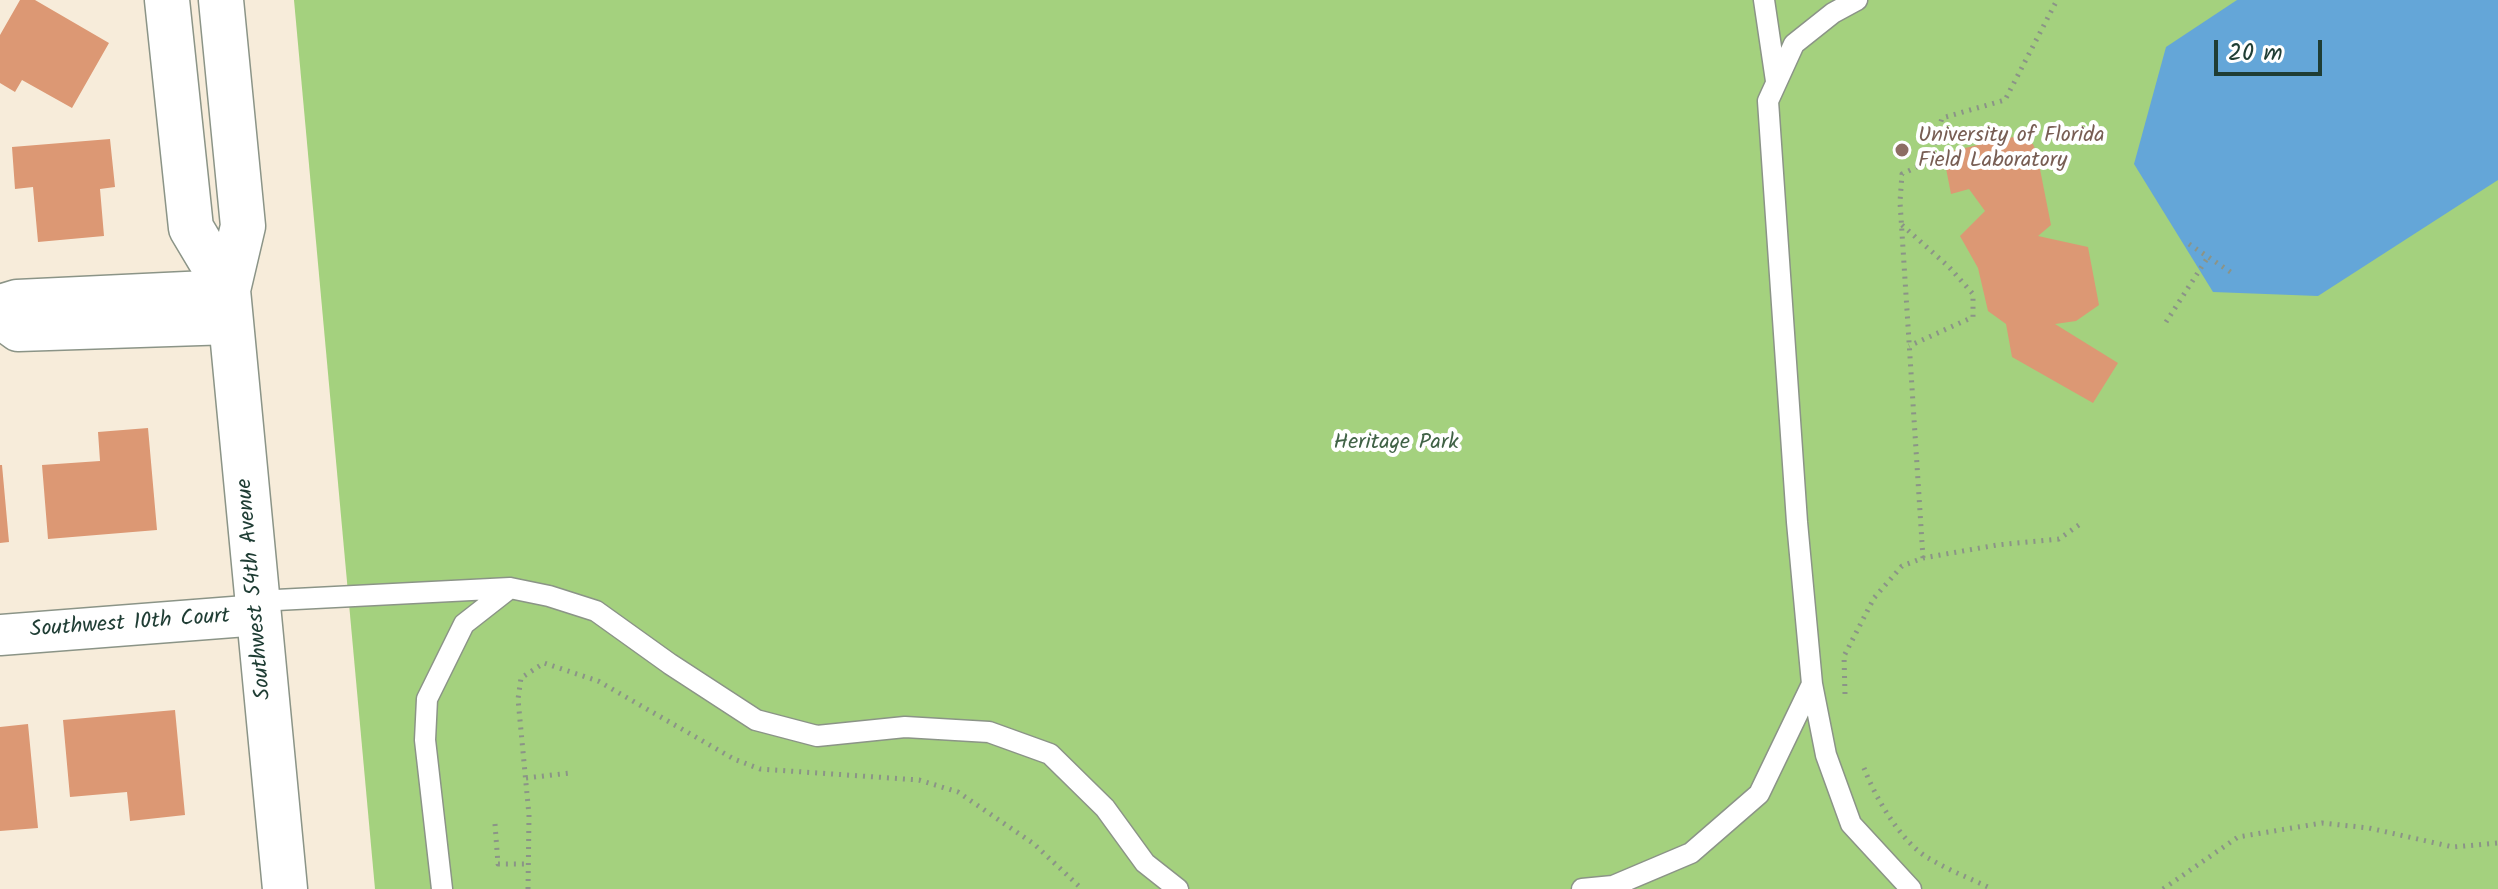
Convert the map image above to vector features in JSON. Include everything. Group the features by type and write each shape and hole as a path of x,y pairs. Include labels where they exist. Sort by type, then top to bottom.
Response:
{"street":[{"name":"Southwest 54th Avenue","path":"167,0 191,228 229,307"},
{"name":"Southwest 54th Avenue","path":"221,0 243,226 229,307 285,889"},
{"path":"0,305 17,300 229,307"},
{"path":"0,318 18,331 229,307"},
{"name":"Southwest 10th Court","path":"0,635 258,608"}],"lane":[{"path":"1764,0 1776,81"},
{"path":"1857,0 1833,13 1794,44 1768,101 1796,507 1812,684 1826,755 1851,824 1911,889"},
{"path":"442,889 425,740 427,699 464,624 510,588"},
{"path":"258,608 510,588 549,596 596,611 756,720 817,736 905,727 989,732 1050,754 1105,808 1145,863 1178,889"},
{"path":"1582,889 1613,886 1691,853 1759,794 1812,684"}],"path":[{"path":"1923,558 1902,225 1902,174 1929,161 1942,118 2005,100 2057,0"},
{"path":"1902,225 1949,267 1973,294 1973,317 1909,346"},
{"path":"2189,244 2232,273"},
{"path":"2166,322 2208,257"},
{"path":"1845,703 1844,656 1874,598 1902,566 1923,558 1997,545 2059,539 2083,522"},
{"path":"528,889 529,815 518,699 521,678 544,663 598,681 734,759 760,769 919,780 958,792 1034,844 1082,889"},
{"path":"1860,757 1870,782 1896,826 1927,858 1992,889"},
{"path":"526,778 570,773"},
{"path":"2163,889 2238,837 2322,823 2369,828 2453,847 2498,843"},
{"path":"495,824 498,864 528,864"}],"green space":[{"name":"Heritage Park","path":"294,0 2498,0 2498,889 375,889"}],"water":[{"path":"2237,0 2498,0 2498,180 2318,296 2213,292 2134,164 2166,47"}],"building":[{"path":"20,0 35,0 109,43 72,108 22,80 15,92 0,83 0,35"},
{"path":"2013,137 2033,144 2037,154 2051,225 2038,236 2088,247 2099,305 2076,321 2055,324 2118,363 2093,403 2012,357 2006,324 1988,311 1978,268 1960,236 1985,211 1969,189 1951,194 1943,153"},
{"path":"110,139 115,187 100,189 104,236 38,242 33,187 15,189 12,147"},
{"path":"148,428 157,530 48,539 42,465 100,461 98,432"},
{"path":"0,465 9,542 0,543"},
{"path":"175,710 185,815 130,821 127,792 70,797 63,720"},
{"path":"28,724 38,828 0,831 0,727"}],"place":[{"name":"University of Florida Field Laboratory","path":"1902,150"}]}
